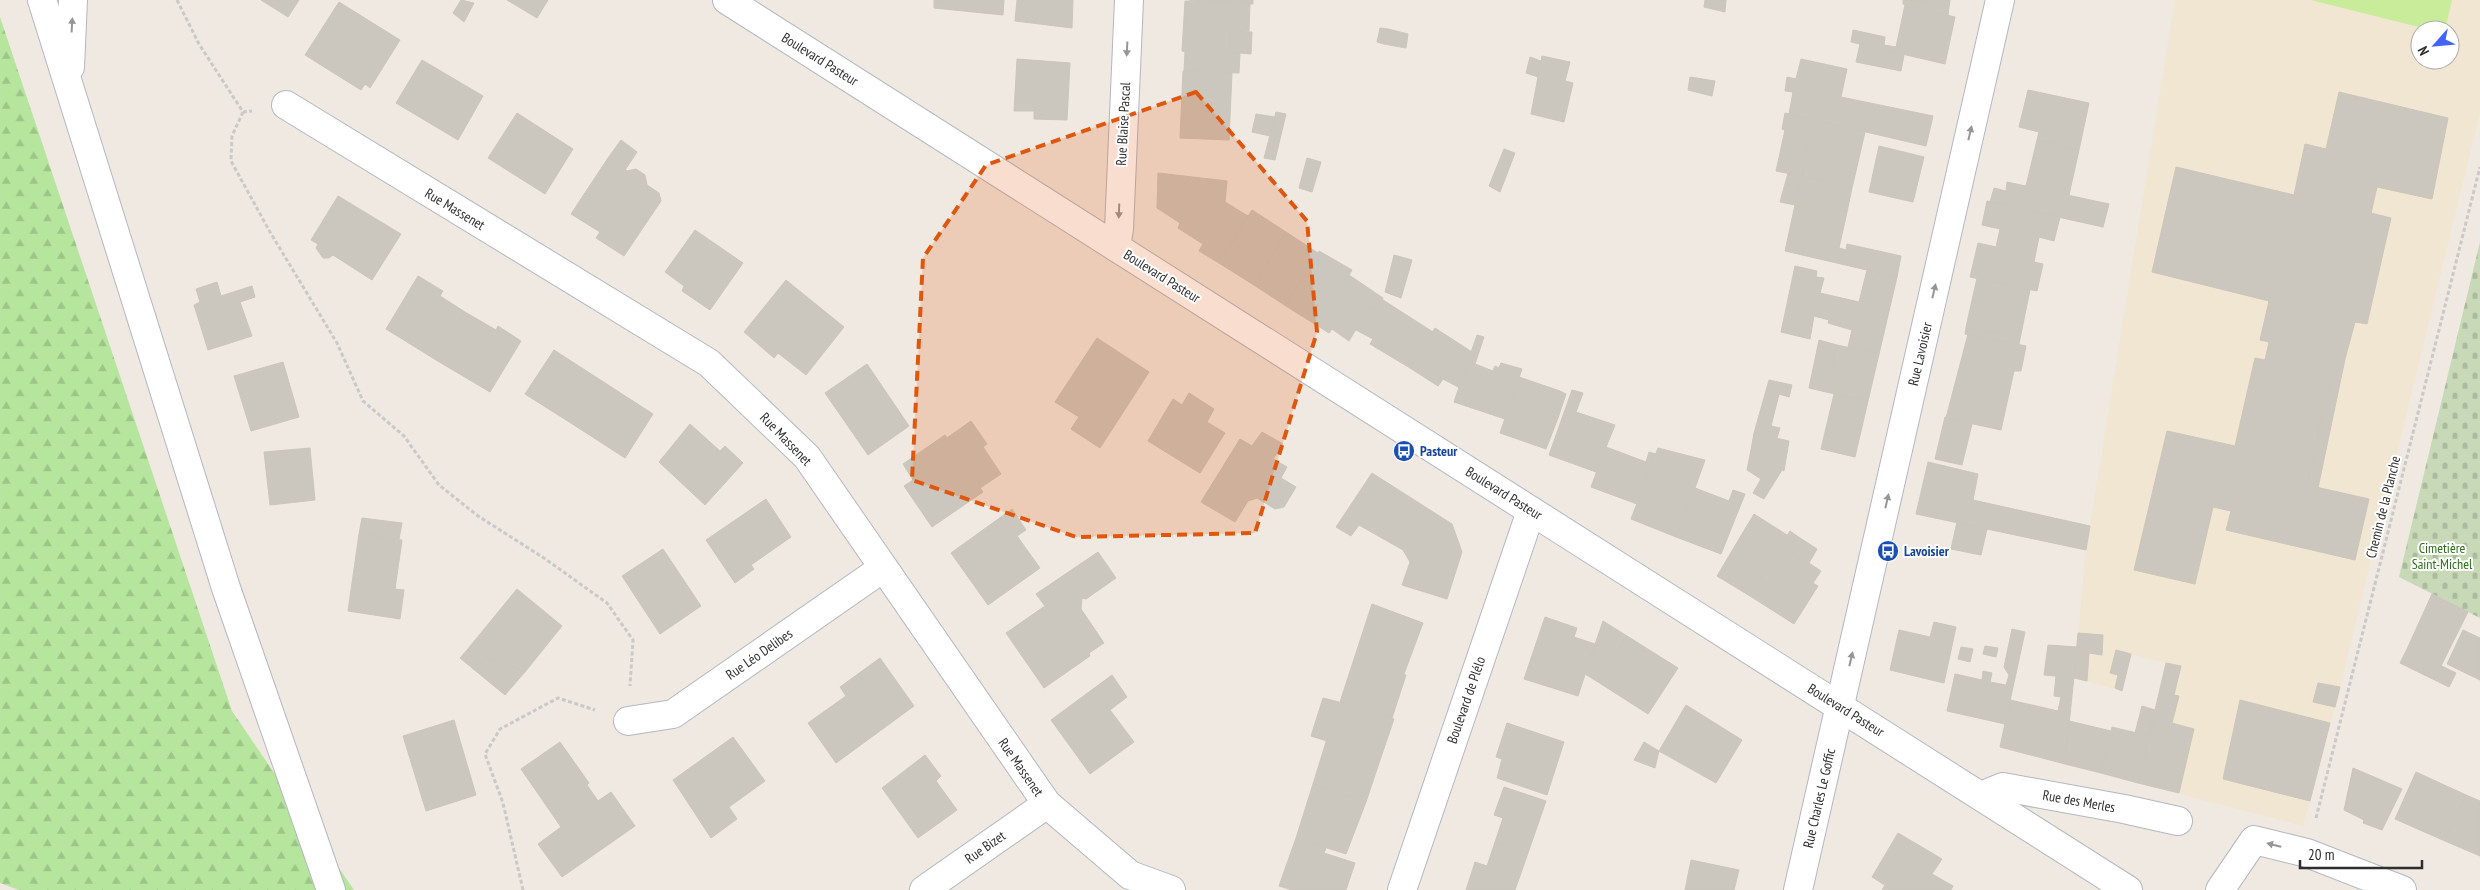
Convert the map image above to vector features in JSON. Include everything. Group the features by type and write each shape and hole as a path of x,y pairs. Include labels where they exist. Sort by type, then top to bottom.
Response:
{"street":[{"path":"42,0 226,588 330,890"},
{"path":"69,86 73,0"},
{"name":"Boulevard Pasteur","path":"727,0 2128,890"},
{"name":"Rue Blaise Pascal","path":"1116,247 1119,229 1129,0"},
{"name":"Rue Lavoisier","path":"1840,707 2000,0"},
{"name":"Rue Massenet","path":"286,105 709,363 807,457 1046,804 1130,875 1172,890"},
{"name":"Boulevard de Plélo","path":"1402,890 1531,511"},
{"name":"Rue Léo Delibes","path":"628,721 673,714 883,568"},
{"name":"Rue Charles Le Goffic","path":"1798,890 1840,707"},
{"name":"Rue des Merles","path":"1981,796 2003,787 2178,821"},
{"name":"Rue Bizet","path":"924,890 1046,804"},
{"path":"2220,890 2254,840 2307,853 2402,890"}],"path":[{"path":"177,0 199,44 243,112"},
{"path":"243,112 286,105"},
{"path":"243,112 232,136 231,161 270,232 336,343 363,401 404,436 439,485 478,516 607,603 633,640 628,721 558,698 500,728 485,754 503,803 523,890"},
{"name":"Chemin de la Planche","path":"2307,853 2480,167"}],"highlighted area":[{"path":"1196,92 1307,221 1317,332 1255,533 1076,537 912,480 923,258 986,165"}],"shaded area":[{"path":"2175,0 2480,0 2480,112 2335,707 2303,826 2138,783 2166,663 2132,654 2122,691 2074,678 2086,550"}],"green space":[{"path":"2311,0 2452,0 2447,20 2410,20 2410,25"},
{"path":"0,17 232,711 354,890 19,890 0,883"},
{"name":"Cimetière Saint-Michel","path":"2480,242 2480,618 2399,577"}],"building":[{"path":"261,0 299,0 288,17"},
{"path":"461,0 474,3 464,22 453,13"},
{"path":"507,0 548,0 537,18"},
{"path":"934,0 1004,0 1003,15 934,8"},
{"path":"1017,0 1073,0 1072,28 1015,21"},
{"path":"1189,0 1253,0 1253,4"},
{"path":"1705,0 1726,0 1725,12 1704,7"},
{"path":"1903,0 1950,0 1948,15 1903,4"},
{"path":"1185,1 1250,3 1249,31 1230,31 1230,52 1240,53 1239,73 1184,71 1185,52 1182,51"},
{"path":"339,2 400,40 370,88 365,84 361,90 305,55"},
{"path":"1905,5 1955,17 1945,64 1851,42 1853,30 1885,37 1884,45 1896,47"},
{"path":"1380,28 1388,29 1384,44 1377,42"},
{"path":"1388,29 1408,34 1406,48 1384,44"},
{"path":"1230,31 1252,32 1251,54 1230,52"},
{"path":"1860,44 1904,55 1901,71 1856,62"},
{"path":"1542,56 1570,62 1565,81 1573,83 1564,122 1531,114"},
{"path":"1530,57 1541,61 1538,77 1526,73"},
{"path":"1017,59 1070,63 1067,120 1034,119 1034,111 1014,111"},
{"path":"1801,59 1847,69 1841,97 1933,116 1926,146 1789,114 1793,92 1785,91 1787,77 1796,79"},
{"path":"422,60 483,96 458,140 396,103"},
{"path":"1183,71 1232,73 1229,140 1180,138"},
{"path":"1690,77 1715,81 1712,96 1688,90"},
{"path":"2028,90 2089,103 2079,150 2037,140 2039,132 2019,127"},
{"path":"2339,92 2448,118 2432,199 2377,187 2371,213 2391,218 2367,324 2355,322 2345,359 2335,357 2307,485 2369,499 2355,560 2226,530 2231,511 2213,507 2195,584 2134,570 2167,431 2235,446 2255,358 2265,360 2269,342 2260,340 2269,301 2152,272 2176,167 2294,195 2305,144 2326,149"},
{"path":"1276,112 1286,114 1275,160 1264,158"},
{"path":"517,113 573,149 545,194 488,158"},
{"path":"1785,113 1814,120 1802,176 1776,171 1785,130 1782,129"},
{"path":"1256,114 1275,117 1270,136 1252,132"},
{"path":"1814,120 1865,132 1852,188 1802,176"},
{"path":"621,140 637,152 625,170 608,158"},
{"path":"2037,140 2079,150 2069,195 2026,186"},
{"path":"1879,146 1924,157 1913,202 1869,192"},
{"path":"1504,149 1515,153 1500,192 1489,186"},
{"path":"608,158 627,171 636,169 645,175 647,185 659,193 661,201 624,256 596,238 600,232 571,214"},
{"path":"1307,158 1321,162 1312,192 1299,188"},
{"path":"1158,173 1227,181 1225,202 1248,216 1219,263 1199,251 1203,244 1178,228 1180,223 1157,208"},
{"path":"1788,173 1802,176 1795,205 1780,202"},
{"path":"1802,176 1852,188 1847,212 1823,206 1822,210 1795,205"},
{"path":"2007,182 2109,204 2103,227 1990,202 1994,188 2006,191"},
{"path":"338,196 401,234 372,280 333,255 329,258 323,258 316,248 318,244 311,240"},
{"path":"1987,201 2060,217 2054,241 2039,237 2034,262 2043,264 2037,291 1970,277 1978,243 1996,247 2000,229 1982,225"},
{"path":"1795,205 1822,210 1823,206 1847,212 1839,248 1846,250 1847,244 1901,256 1897,277 1785,251"},
{"path":"1252,210 1286,232 1254,285 1219,263"},
{"path":"695,230 743,263 710,310 682,291 684,286 665,272"},
{"path":"1286,232 1318,253 1286,306 1254,285"},
{"path":"1319,251 1352,270 1349,275 1383,298 1380,310 1369,308 1349,341 1332,329 1329,333 1286,306"},
{"path":"1394,255 1412,260 1401,298 1385,292"},
{"path":"1795,266 1817,271 1816,277 1824,278 1820,293 1859,302 1867,270 1897,277 1879,354 1848,347 1852,330 1828,323 1829,320 1814,316 1810,339 1781,332"},
{"path":"418,276 443,291 440,296 465,312 436,360 386,329"},
{"path":"1977,278 2030,290 2022,329 2010,325 2006,335 1966,327"},
{"path":"786,280 844,327 806,375 778,353 774,358 744,332"},
{"path":"217,282 221,296 252,286 255,297 240,302 252,336 208,350 194,305 200,302 196,289"},
{"path":"1383,300 1433,332 1410,368 1370,344 1373,339 1356,330 1369,308 1380,310"},
{"path":"465,312 496,330 498,326 521,341 490,392 436,360"},
{"path":"2010,325 2022,329 2019,344 1965,334 1966,327 2006,335"},
{"path":"1435,328 1472,352 1460,388 1443,379 1438,386 1410,368"},
{"path":"1968,334 2026,346 2021,371 2014,371 2001,430 1946,418"},
{"path":"1477,335 1484,337 1475,364 1493,371 1495,366 1499,368 1501,363 1522,369 1505,419 1454,402"},
{"path":"1097,338 1149,372 1100,448 1071,429 1079,417 1055,402"},
{"path":"1819,340 1837,345 1826,392 1809,388"},
{"path":"1837,345 1879,354 1868,401 1826,392"},
{"path":"554,350 602,381 574,425 525,394"},
{"path":"2335,357 2345,359 2318,488 2307,485"},
{"path":"283,362 299,417 251,431 234,376"},
{"path":"867,364 909,426 868,455 825,393"},
{"path":"1519,377 1560,391 1550,416 1558,418 1546,449 1500,433"},
{"path":"1769,380 1792,385 1789,397 1779,394 1771,426 1780,428 1777,438 1754,433"},
{"path":"602,381 653,414 625,458 574,425"},
{"path":"1572,390 1583,393 1576,412 1615,425 1596,472 1549,455"},
{"path":"1560,391 1566,394 1558,418 1550,416"},
{"path":"1189,393 1214,409 1207,422 1225,433 1200,473 1148,441 1173,399 1182,405"},
{"path":"1834,394 1868,401 1855,457 1821,449"},
{"path":"1945,417 1972,424 1962,465 1935,459"},
{"path":"971,421 987,444 983,447 1001,474 980,488 983,492 932,527 904,486 913,480 903,464 945,435 947,438"},
{"path":"690,424 720,451 725,446 743,463 705,505 659,462"},
{"path":"1262,432 1283,444 1273,459 1287,467 1281,478 1296,487 1284,507 1275,509 1257,498 1248,501 1235,522 1201,502 1240,439 1252,446"},
{"path":"1754,433 1789,441 1784,471 1751,450"},
{"path":"1606,447 1646,462 1649,452 1656,454 1637,504 1591,487"},
{"path":"310,448 315,500 270,505 264,452"},
{"path":"1658,448 1693,457 1683,483 1695,488 1676,537 1631,519"},
{"path":"1751,450 1782,470 1764,499 1753,493 1761,479 1747,470"},
{"path":"1693,457 1705,460 1695,488 1683,483"},
{"path":"1928,462 1978,474 1973,500 2090,526 2086,550 1916,514"},
{"path":"1372,473 1452,524 1462,552 1447,599 1402,585 1410,562 1403,550 1359,525 1351,536 1336,527"},
{"path":"1695,488 1729,501 1733,490 1745,494 1721,554 1676,537"},
{"path":"766,499 791,537 751,565 754,569 735,583 706,540"},
{"path":"1012,509 1026,530 1017,536 1040,568 988,605 951,553"},
{"path":"1754,514 1787,535 1775,555 1742,534"},
{"path":"362,518 402,523 399,539 359,534"},
{"path":"1957,522 1987,529 1981,555 1951,549"},
{"path":"1790,531 1797,536 1789,550 1821,571 1813,583 1818,586 1794,624 1750,596"},
{"path":"359,534 402,540 395,589 404,590 400,619 348,611"},
{"path":"1742,534 1775,555 1750,596 1717,576"},
{"path":"1797,536 1817,549 1809,563 1789,550"},
{"path":"663,549 701,606 660,634 622,576"},
{"path":"1098,552 1116,578 1086,599 1082,598 1081,609 1104,643 1089,653 1090,656 1044,688 1006,633 1045,606 1036,594"},
{"path":"517,589 562,626 525,672 467,650"},
{"path":"2432,594 2468,612 2441,666 2407,649"},
{"path":"1372,604 1423,623 1404,674 1354,659"},
{"path":"1545,617 1577,628 1574,637 1595,644 1578,696 1524,679"},
{"path":"1603,621 1627,636 1598,682 1585,674"},
{"path":"1934,622 1956,627 1944,683 1890,670 1899,630 1930,637"},
{"path":"2012,629 2025,632 2005,724 1947,711 1955,674 1982,680 1983,671 1992,673 1990,682 2006,685 2009,675 2004,667"},
{"path":"2463,630 2480,638 2480,680 2447,664"},
{"path":"2078,633 2103,635 2102,655 2089,653 2087,681 2074,678"},
{"path":"1627,636 1678,668 1648,714 1598,682"},
{"path":"2048,645 2077,647 2065,764 2000,747 2010,700 2058,711 2061,697 2054,696 2056,676 2044,675"},
{"path":"1985,646 1998,648 1996,657 1983,654"},
{"path":"1961,647 1973,649 1970,662 1958,659"},
{"path":"2407,649 2456,673 2449,687 2400,663"},
{"path":"467,650 525,672 505,695 460,658"},
{"path":"2116,650 2131,654 2122,691 2115,688 2118,675 2110,673"},
{"path":"880,658 914,706 836,763 808,723 846,696 840,687"},
{"path":"1354,659 1406,675 1392,718 1340,702"},
{"path":"2166,663 2181,666 2174,695 2179,696 2172,723 2194,729 2179,793 2138,783"},
{"path":"1112,675 1127,697 1110,710 1134,742 1090,774 1051,720"},
{"path":"2318,683 2340,687 2335,707 2313,702"},
{"path":"1323,698 1339,702 1327,741 1311,736"},
{"path":"2240,700 2330,723 2310,801 2223,779"},
{"path":"1340,702 1394,719 1380,760 1326,742"},
{"path":"1686,705 1742,740 1716,783 1659,751"},
{"path":"2142,706 2155,710 2149,736 2135,733"},
{"path":"454,720 476,795 426,811 403,736"},
{"path":"2069,721 2111,731 2101,773 2065,764"},
{"path":"1507,723 1564,742 1547,795 1497,778 1502,759 1496,757"},
{"path":"2112,727 2149,736 2138,783 2101,773"},
{"path":"733,737 765,781 729,807 737,819 711,838 673,780"},
{"path":"560,742 589,783 587,785 598,801 611,792 635,826 562,877 538,844 561,827 521,769"},
{"path":"1326,742 1380,760 1366,802 1313,784"},
{"path":"1644,742 1659,751 1655,768 1634,760"},
{"path":"925,755 941,776 936,781 957,810 918,838 882,788"},
{"path":"2353,768 2402,789 2382,830 2363,823 2364,820 2344,810"},
{"path":"2416,772 2466,795 2445,841 2395,819"},
{"path":"1313,784 1366,802 1346,854 1296,838"},
{"path":"1504,787 1546,801 1528,853 1495,842 1503,818 1494,815"},
{"path":"2466,795 2480,801 2480,856 2445,841"},
{"path":"1898,833 1942,859 1932,874 1953,886 1951,890 1882,890 1885,885 1872,877"},
{"path":"1296,838 1326,848 1324,853 1355,863 1346,890 1292,890 1279,886"},
{"path":"1495,842 1528,853 1515,890 1466,890 1475,862 1487,866"},
{"path":"1691,860 1739,870 1734,890 1685,890"}],"place":[{"name":"Pasteur","path":"1404,451"},
{"name":"Lavoisier","path":"1888,551"}]}
